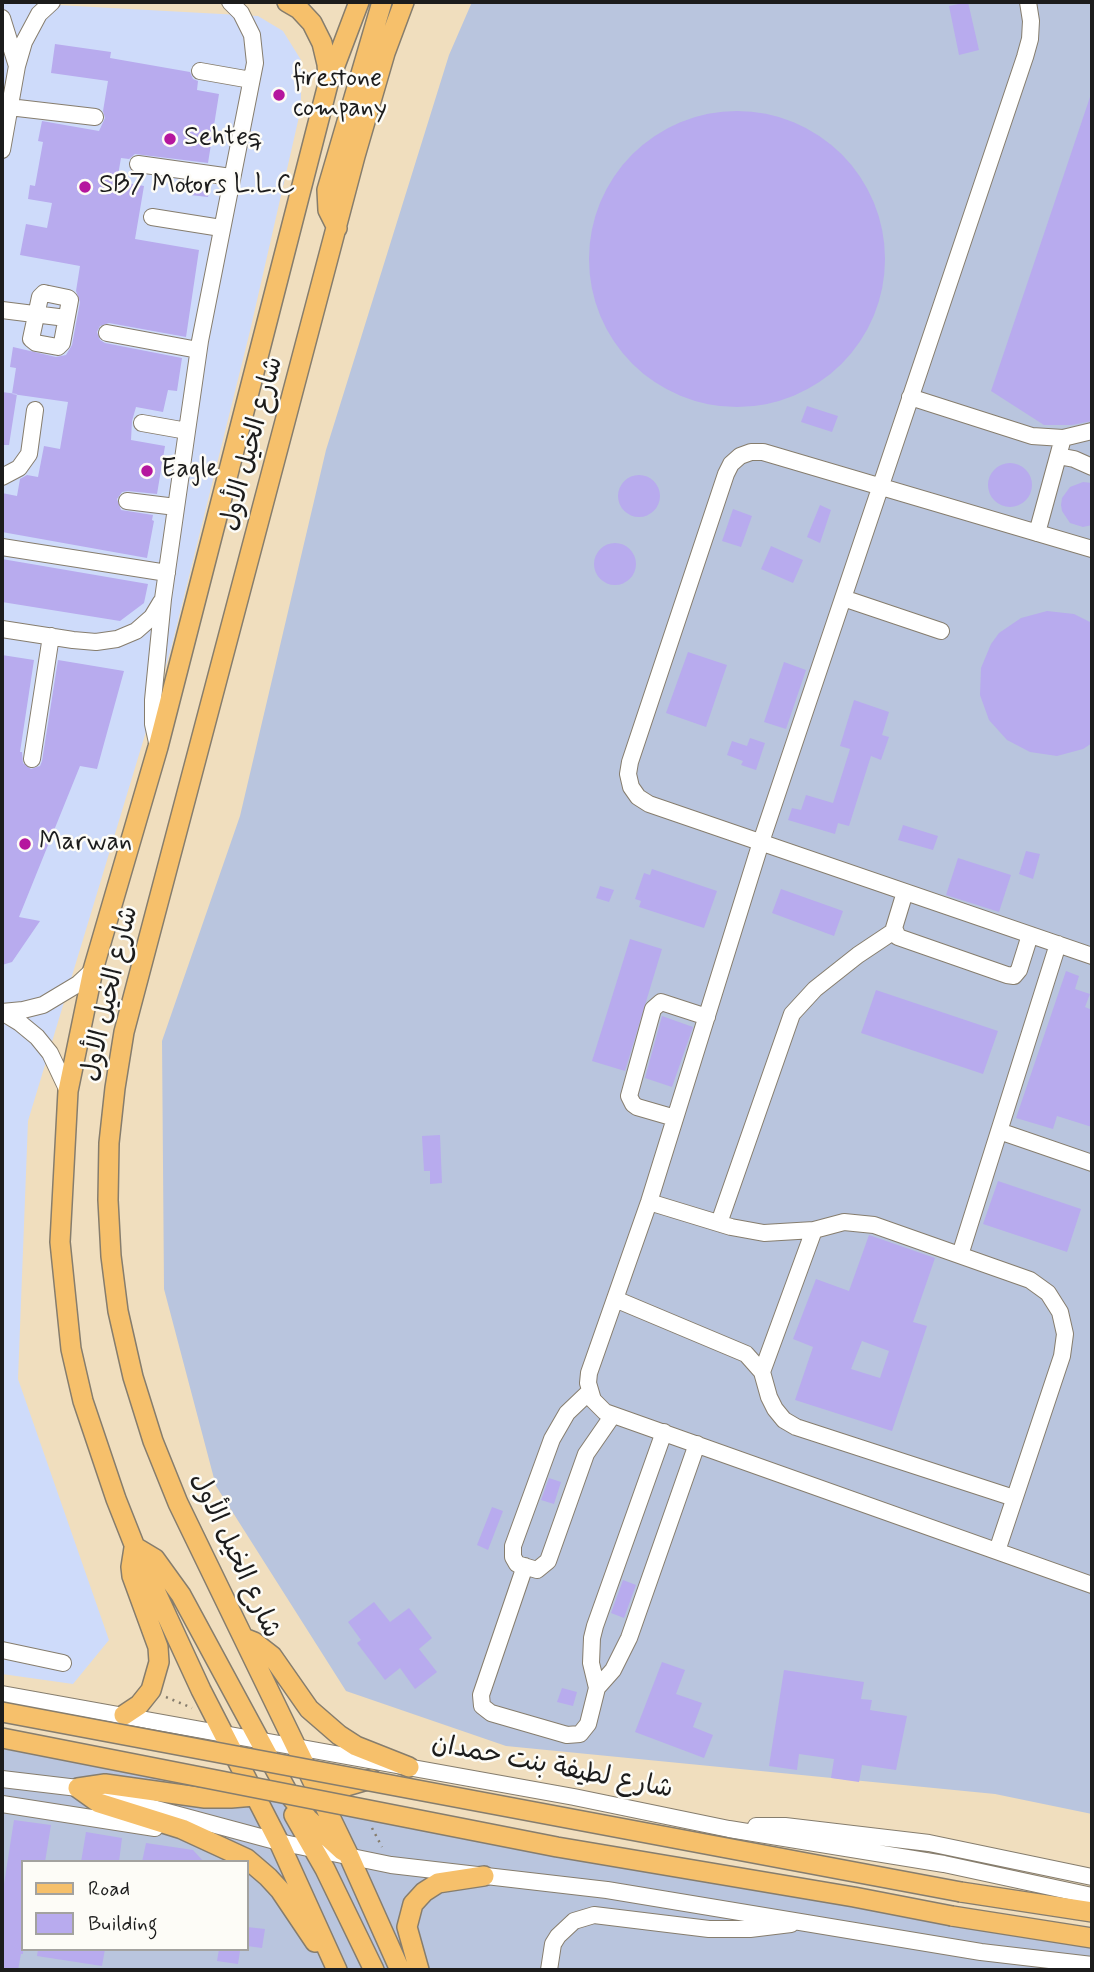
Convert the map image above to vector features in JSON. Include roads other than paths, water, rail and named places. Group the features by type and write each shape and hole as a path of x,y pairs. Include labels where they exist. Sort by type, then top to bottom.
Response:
{"main road":[{"path":"287,2 299,9 312,23 322,43 328,84"},
{"name":"شارع الخيل الأول","path":"337,1970 279,1842 223,1733 135,1547 83,1401 71,1349 60,1242 68,1091 93,970 158,747 328,84 359,2"},
{"path":"337,228 328,210 327,190 382,2"},
{"name":"شارع الخيل الأول","path":"400,1970 298,1748 177,1503 153,1441 133,1377 118,1311 108,1199 109,1143 124,1032 376,83 404,2"},
{"path":"124,1715 139,1705 151,1690 159,1662 158,1647 132,1576 135,1547 155,1559 171,1580 258,1740 278,1783 294,1807 374,1970"},
{"path":"244,1638 254,1642 271,1656 309,1709 339,1735 356,1746 409,1767"},
{"name":"شارع لطيفة بنت حمدان","path":"2,1712 961,1892 1092,1912"},
{"path":"223,1733 278,1783"},
{"path":"2,1738 557,1847 1092,1938"},
{"path":"78,1788 105,1784 205,1798 254,1796 278,1783 289,1771 298,1748"},
{"path":"279,1842 280,1830 294,1807 319,1794 409,1767"},
{"path":"78,1788 99,1803 182,1829 247,1859 268,1877 310,1937 328,1952"},
{"path":"294,1807 349,1856"},
{"path":"419,1970 407,1927 413,1904 424,1892 438,1883 484,1876"}],"street":[{"path":"2,150 17,66 30,27 52,2"},
{"path":"158,747 152,712 163,599 198,350 255,63 253,35 241,13 230,2"},
{"path":"1028,2 1031,21 1025,57 761,842 649,1202 589,1373 589,1392 598,1407 613,1415 1092,1585"},
{"path":"2,18 17,66"},
{"path":"200,71 251,80"},
{"path":"9,107 95,117"},
{"path":"138,164 231,177"},
{"path":"152,217 221,228"},
{"path":"47,293 69,299 61,345 56,347 32,341 36,314 41,295 47,293"},
{"path":"2,310 66,318"},
{"path":"107,333 198,350"},
{"path":"910,397 1032,436 1081,435"},
{"path":"2,477 19,468 29,454 36,410"},
{"path":"142,423 187,431"},
{"path":"1037,533 1058,456 1081,435"},
{"path":"1092,549 763,452 740,456 731,464 717,500 630,762 628,775 631,787 638,797 649,804 1092,956"},
{"path":"1058,456 1092,467"},
{"path":"127,501 176,508"},
{"path":"2,547 167,573"},
{"path":"843,598 941,631"},
{"path":"2,629 96,642 117,639 136,631 152,617 163,599"},
{"path":"32,759 51,636"},
{"path":"719,1223 792,1014 815,989 894,931 905,892"},
{"path":"894,931 901,938 1010,976 1019,971 1030,935"},
{"path":"960,1255 1058,944"},
{"path":"2,1012 23,1010 52,1000 78,984 93,970"},
{"path":"675,1118 637,1107 629,1096 653,1009 661,1002 707,1017"},
{"path":"2,1012 37,1037 61,1072 68,1091"},
{"path":"999,1131 1092,1163"},
{"path":"649,1202 764,1233 814,1230 844,1222 874,1225 1030,1280 1048,1293 1060,1312 1065,1334 1062,1356 997,1551"},
{"path":"762,1372 814,1230"},
{"path":"615,1299 746,1354 762,1372 775,1409 784,1420 796,1427 1014,1498"},
{"path":"589,1392 568,1413 552,1439 513,1546 513,1557 517,1563 537,1570 548,1561 586,1454 613,1415"},
{"path":"525,1566 481,1695 482,1706 491,1713 573,1735 580,1734 588,1724 597,1688 591,1663 595,1626 664,1432"},
{"path":"597,1688 613,1670 625,1649 697,1444"},
{"path":"2,1650 63,1663"},
{"name":"شارع لطيفة بنت حمدان","path":"2,1694 574,1797 729,1829 944,1864 1092,1896"},
{"path":"2,1779 78,1788 279,1842 422,1870 607,1889 1027,1958 1092,1965"},
{"path":"2,1804 154,1828 182,1829"},
{"path":"729,1829 766,1825 901,1839 1092,1877"},
{"path":"549,1970 553,1944 558,1936 574,1921 594,1915 729,1930 770,1928 806,1922"},
{"path":"1027,1958 1060,1970"}],"place":[{"name":"firestone company","path":"279,95"},
{"name":"Sehteq","path":"170,139"},
{"name":"SB7 Motors L.L.C","path":"85,187"},
{"name":"Eagle","path":"147,471"},
{"name":"Marwan","path":"25,844"}]}
